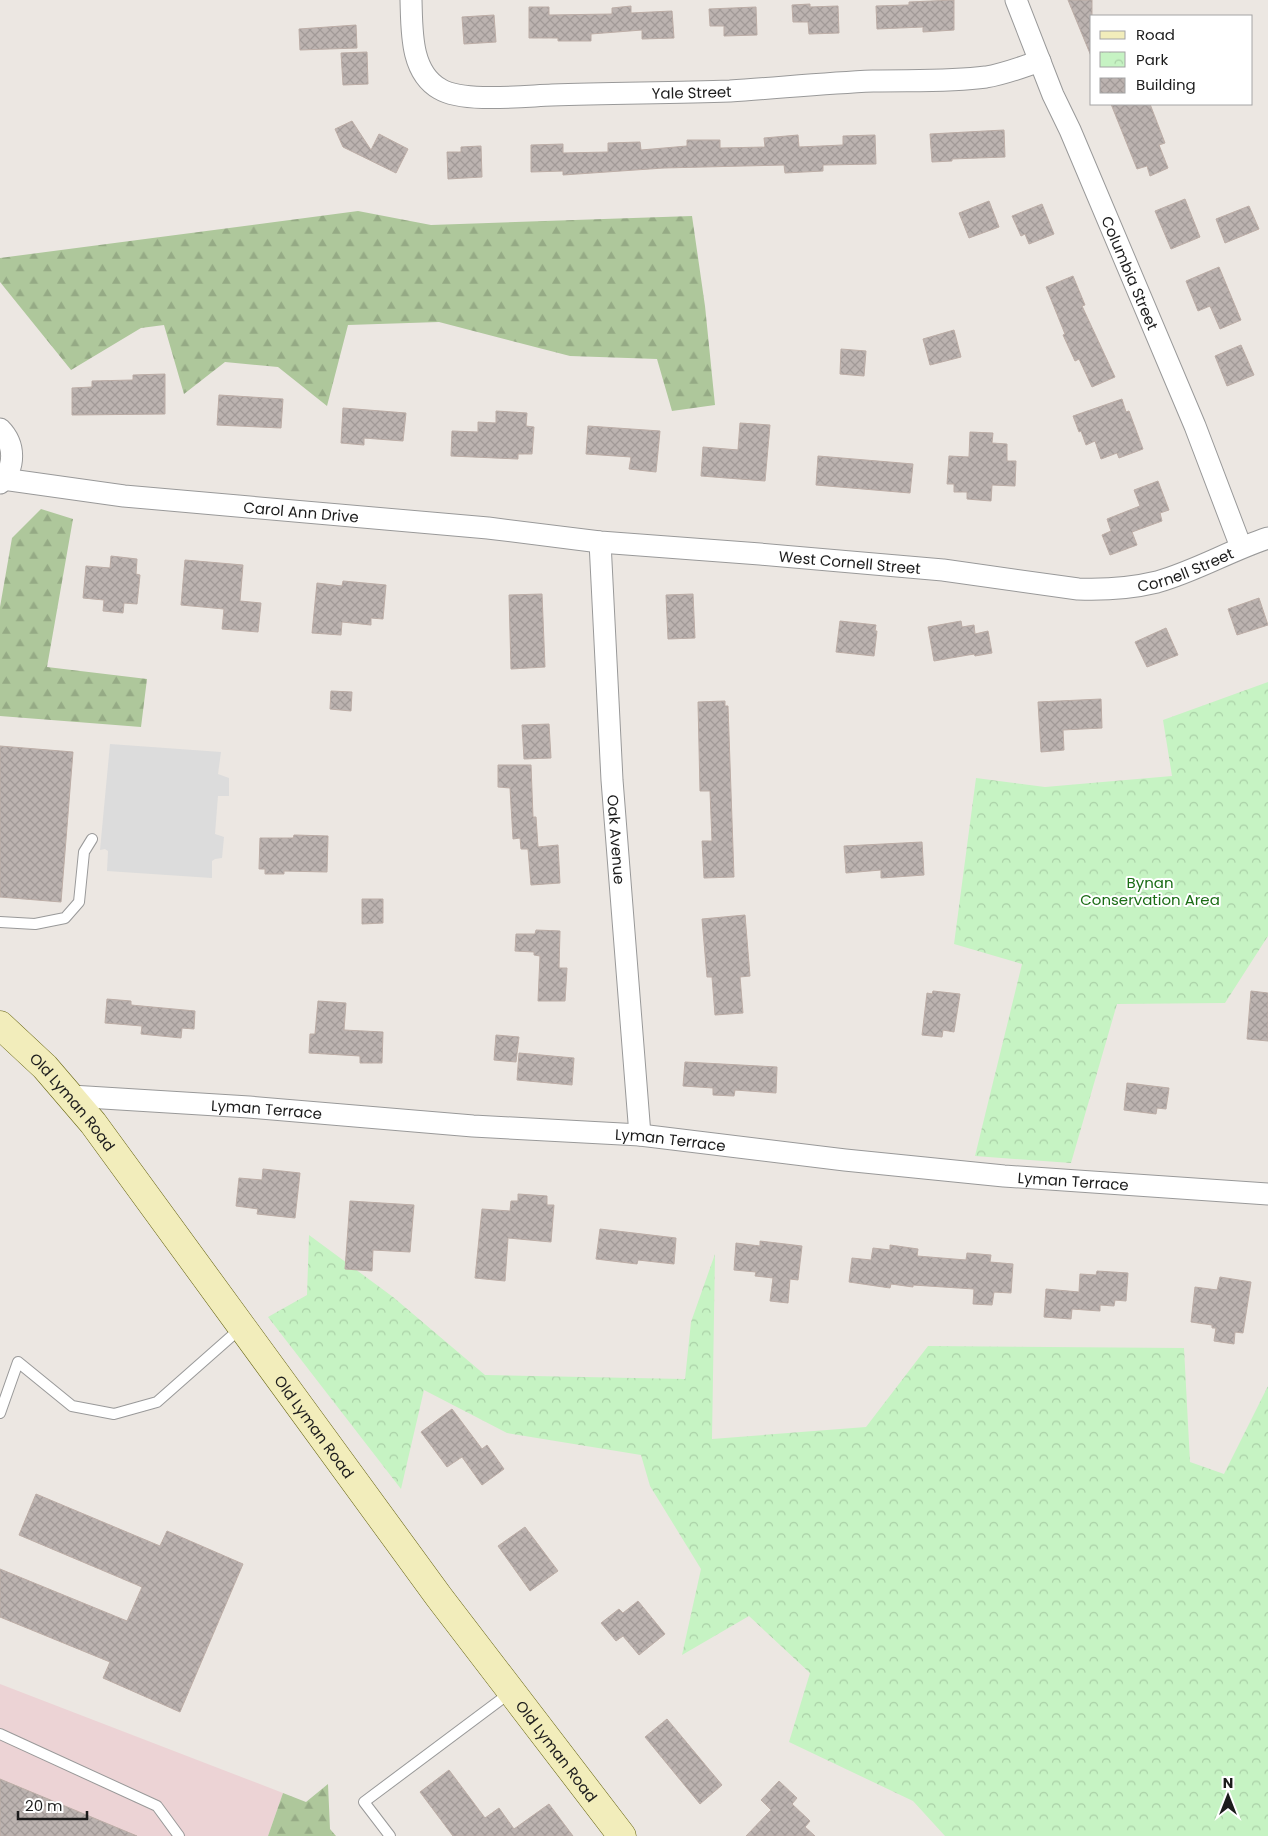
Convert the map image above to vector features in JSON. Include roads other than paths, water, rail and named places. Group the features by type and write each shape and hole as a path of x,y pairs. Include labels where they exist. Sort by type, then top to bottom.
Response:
{"main road":[{"name":"Old Lyman Road","path":"0,1025 45,1067 93,1123 439,1597 622,1836"}],"street":[{"name":"Yale Street","path":"412,0 413,36 422,70 435,85 452,94 504,96 729,91 872,81 968,79 1006,73 1040,61"},
{"name":"Columbia Street","path":"1016,0 1053,95 1070,130 1195,426 1241,547"},
{"name":"Carol Ann Drive","path":"0,429 7,437 12,454 8,472 2,481 124,496 479,527 600,542"},
{"name":"Cornell Street","path":"1099,590 1139,586 1158,581 1186,572 1241,547 1268,538"},
{"name":"West Cornell Street","path":"600,542 944,570 1078,589 1099,590"},
{"name":"Oak Avenue","path":"600,542 612,780 640,1135"},
{"name":"Lyman Terrace","path":"71,1096 249,1107 473,1126 640,1135 845,1160 957,1171 1268,1194"}],"lane":[{"path":"0,922 35,924 66,918 79,902 84,852 92,840"},
{"path":"0,1413 18,1362 72,1406 114,1414 157,1402 243,1326"},
{"path":"390,1836 364,1802 512,1691"},
{"path":"0,1734 157,1806 179,1836"}],"park label":[{"name":"Bynan Conservation Area","path":"1150,890"}]}
